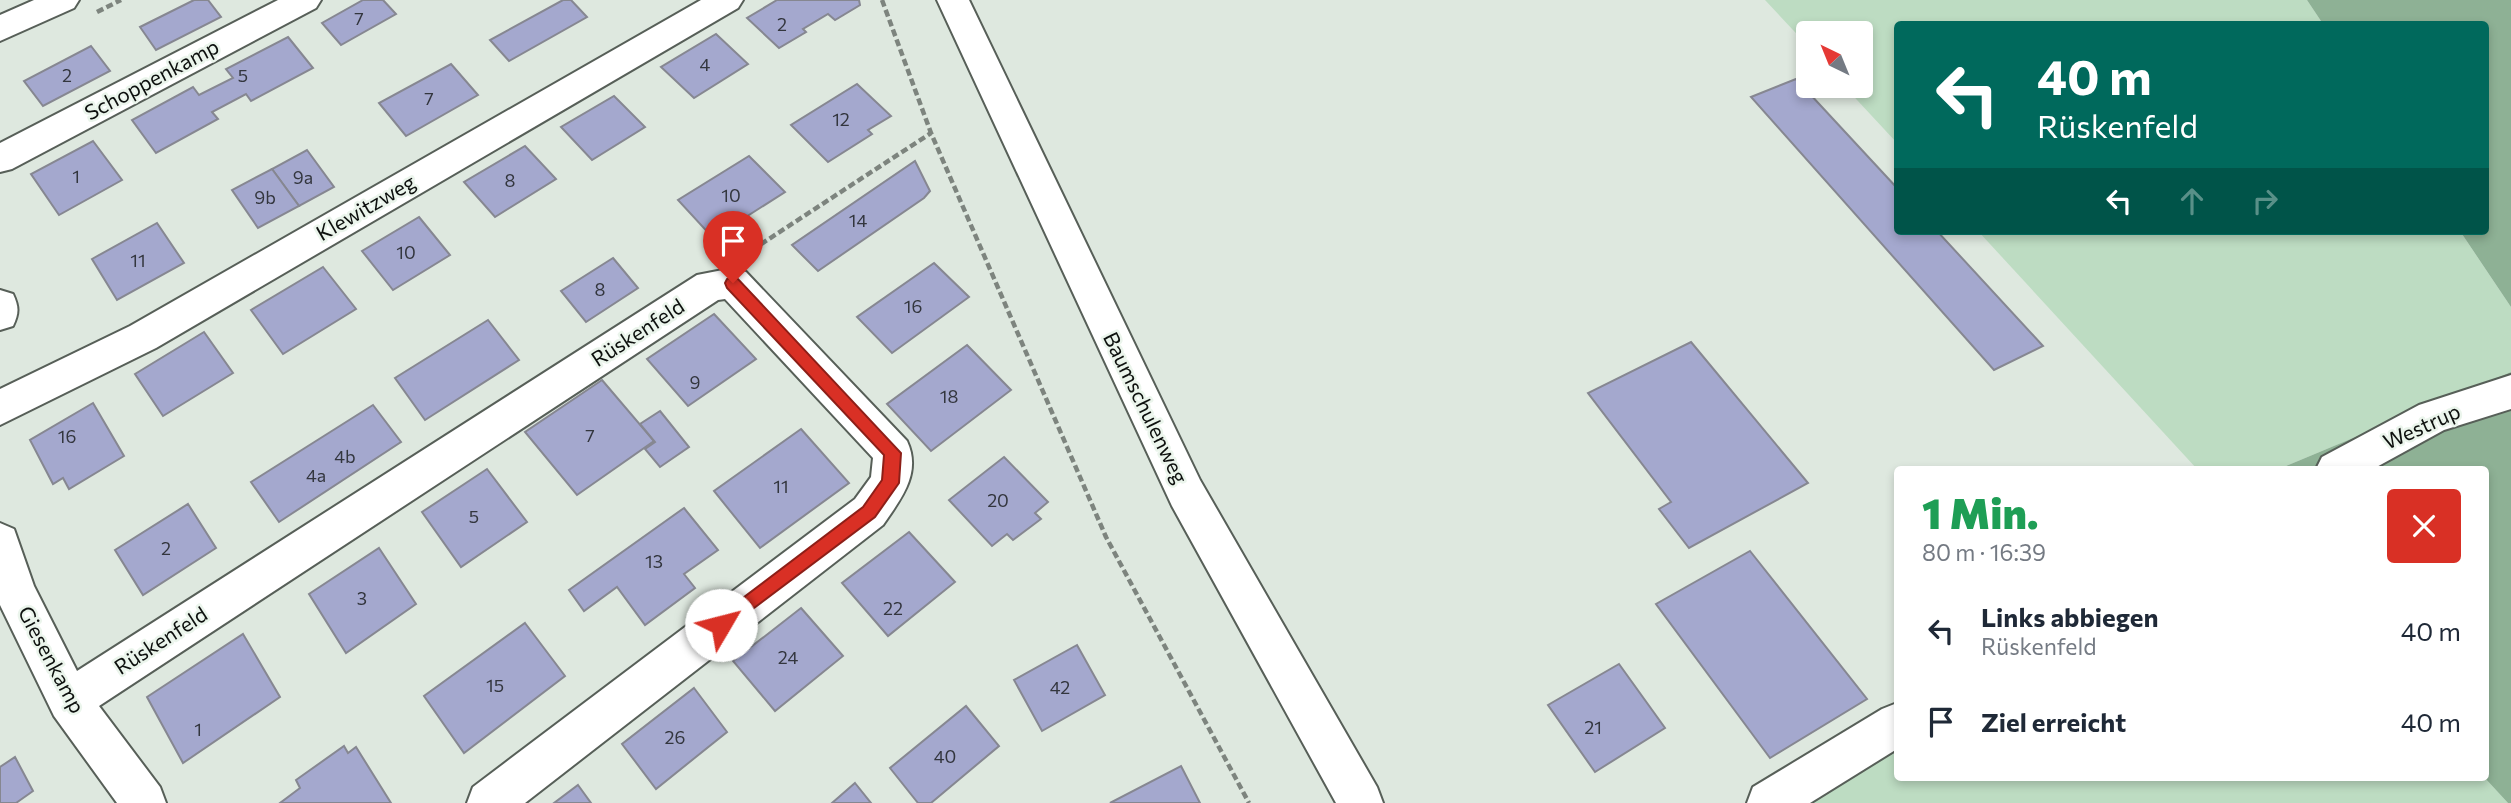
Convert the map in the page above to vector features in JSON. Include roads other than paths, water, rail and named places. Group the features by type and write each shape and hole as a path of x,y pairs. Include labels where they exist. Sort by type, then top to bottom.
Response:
{"street":[{"path":"0,29 63,0"},
{"name":"Schoppenkamp","path":"0,159 305,0"},
{"name":"Klewitzweg","path":"0,408 143,337 727,0"},
{"name":"Baumschulenweg","path":"953,0 1133,386 1186,493 1362,803"},
{"name":"Rüskenfeld","path":"69,701 710,286 733,283 893,453 890,483 869,512 489,803"},
{"path":"0,305 0,315"},
{"name":"Westrup","path":"2341,466 2433,416 2511,392"},
{"name":"Giesenkamp","path":"0,542 14,590 69,701 144,803"},
{"path":"1769,803 1894,726"}]}
